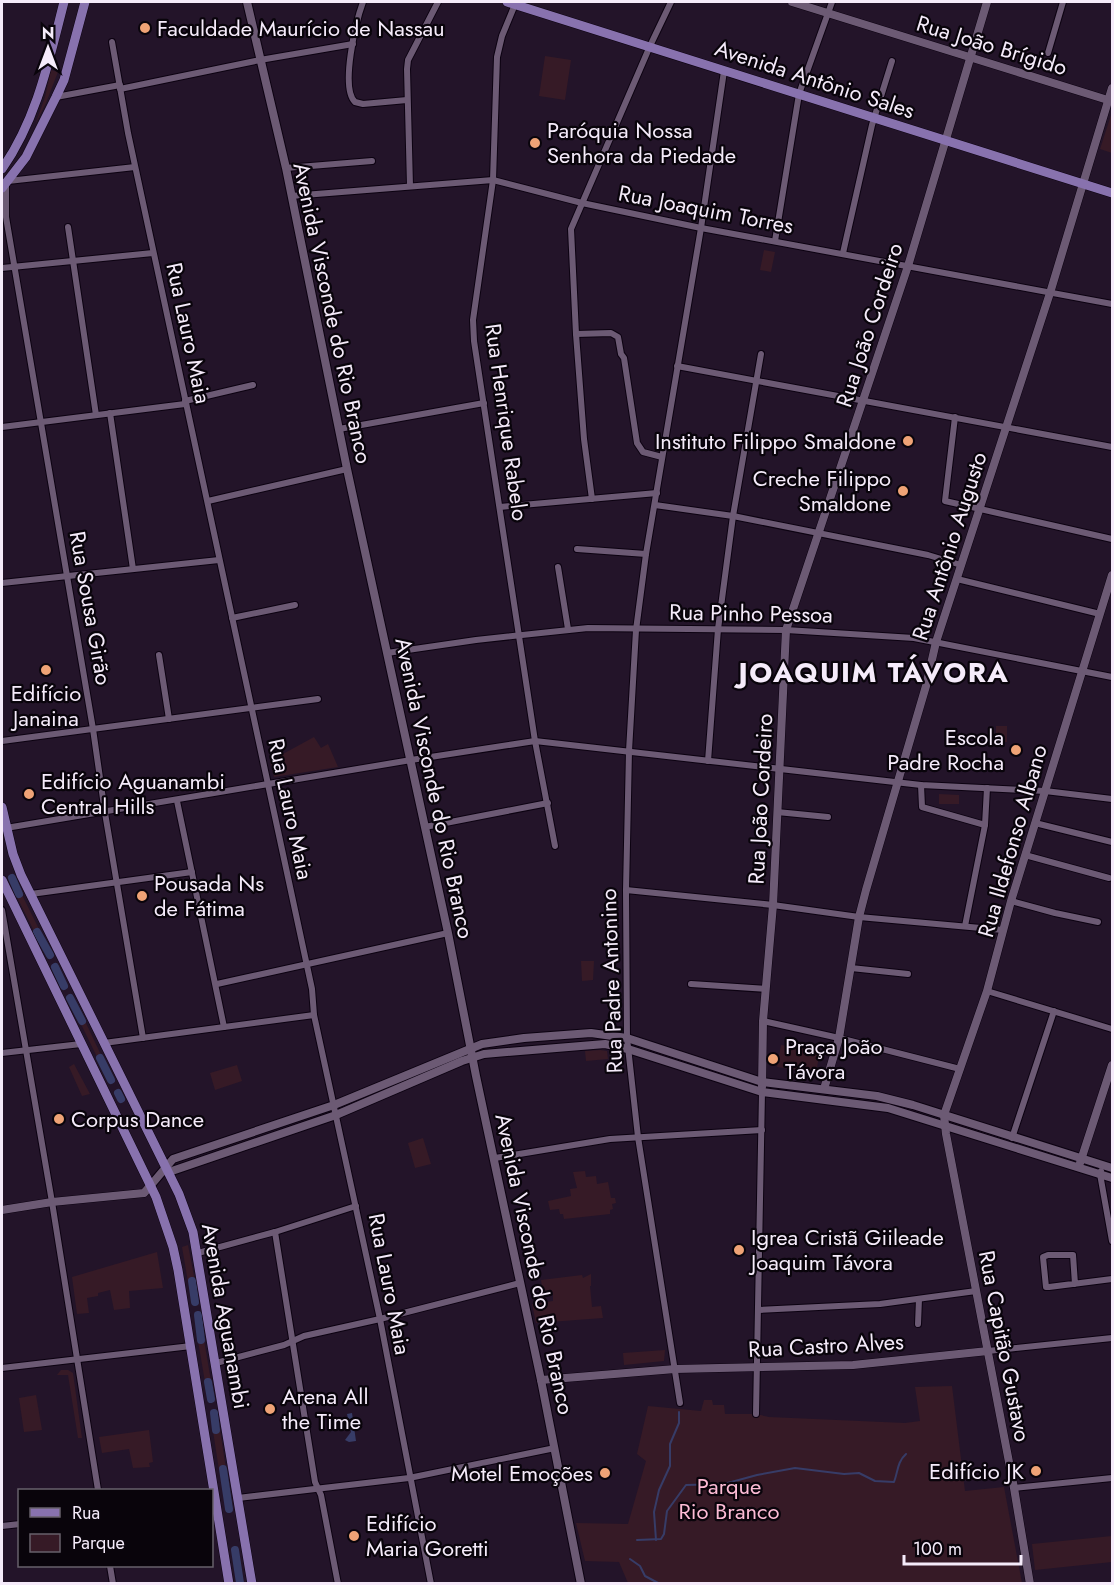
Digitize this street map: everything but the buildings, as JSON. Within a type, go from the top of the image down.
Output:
[{"type":"main road","points":[[2,169],[18,143],[38,101],[64,2]]},
{"type":"main road","points":[[5,184],[26,157],[64,80],[85,2]]},
{"type":"main road","name":"Avenida Visconde do Rio Branco","points":[[247,2],[286,168],[347,469],[448,933],[581,1584]]},
{"type":"main road","name":"Avenida Antônio Sales","points":[[513,2],[1113,193]]},
{"type":"main road","name":"Avenida Aguanambi","points":[[2,807],[13,854],[31,894],[186,1210],[198,1253],[252,1584]]},
{"type":"main road","name":"Avenida Aguanambi","points":[[2,880],[5,896],[81,1044],[151,1185],[162,1212],[173,1246],[211,1489]]},
{"type":"main road","points":[[151,1185],[167,1170],[173,1159],[334,1105],[482,1044],[569,1034],[600,1034],[627,1038],[762,1087],[824,1089],[944,1115],[1101,1170],[1113,1178]]},
{"type":"main road","points":[[167,1170],[336,1115],[484,1054],[605,1044],[762,1087],[876,1101],[945,1125],[1080,1163]]},
{"type":"main road","points":[[1101,1170],[1113,1168]]},
{"type":"main road","name":"Avenida Aguanambi","points":[[213,1501],[229,1584]]},
{"type":"street","points":[[363,2],[352,45],[349,84],[352,100],[363,104],[407,100]]},
{"type":"street","points":[[410,186],[406,72],[408,60],[438,2]]},
{"type":"street","name":"Rua Henrique Rabelo","points":[[513,2],[497,57],[493,180],[473,320],[474,340],[535,741],[555,846]]},
{"type":"street","points":[[592,499],[584,439],[571,230],[671,2]]},
{"type":"street","name":"Rua João Brígido","points":[[792,2],[1111,101]]},
{"type":"street","points":[[775,241],[799,94],[832,2]]},
{"type":"street","name":"Rua João Cordeiro","points":[[756,1414],[763,1021],[773,905],[786,630],[908,266],[987,2]]},
{"type":"street","points":[[1048,53],[1064,2]]},
{"type":"street","name":"Rua Lauro Maia","points":[[112,42],[153,253],[312,989],[314,1015],[380,1319],[431,1584]]},
{"type":"street","points":[[56,97],[352,45]]},
{"type":"street","points":[[843,253],[874,118],[892,61]]},
{"type":"street","name":"Rua Padre Antonino","points":[[680,1403],[638,1137],[627,1038],[626,890],[629,751],[636,630],[646,554],[701,228],[724,71]]},
{"type":"street","name":"Rua Antônio Augusto","points":[[824,1089],[839,1038],[859,917],[936,642],[1050,293],[1083,183],[1111,101],[1113,88]]},
{"type":"street","points":[[286,168],[372,161]]},
{"type":"street","points":[[5,184],[135,167]]},
{"type":"street","name":"Rua Joaquim Torres","points":[[291,196],[493,180],[582,203],[701,228],[1113,304]]},
{"type":"street","name":"Rua Sousa Girão","points":[[5,184],[6,218],[143,1038]]},
{"type":"street","points":[[68,226],[96,415]]},
{"type":"street","points":[[2,268],[153,253]]},
{"type":"street","points":[[576,334],[614,333],[618,337],[624,358],[637,443],[643,452],[662,458]]},
{"type":"street","points":[[708,761],[718,629],[733,516],[761,354]]},
{"type":"street","points":[[677,366],[1113,447]]},
{"type":"street","points":[[2,427],[185,403],[253,385]]},
{"type":"street","points":[[339,429],[484,404]]},
{"type":"street","points":[[110,413],[133,569]]},
{"type":"street","points":[[955,417],[945,501],[1113,538]]},
{"type":"street","points":[[208,501],[347,469]]},
{"type":"street","points":[[500,507],[657,493]]},
{"type":"street","points":[[655,505],[733,516],[928,555],[961,565]]},
{"type":"street","points":[[577,549],[646,554]]},
{"type":"street","points":[[2,584],[219,560]]},
{"type":"street","points":[[558,567],[568,629]]},
{"type":"street","name":"Rua Ildefonso Albano","points":[[944,1115],[987,991],[1011,901],[1113,575]]},
{"type":"street","points":[[957,579],[1100,614]]},
{"type":"street","points":[[232,618],[295,605]]},
{"type":"street","name":"Rua Pinho Pessoa","points":[[387,653],[568,629],[786,630],[895,636],[1113,676]]},
{"type":"street","points":[[159,655],[169,719]]},
{"type":"street","points":[[2,741],[318,699]]},
{"type":"street","points":[[6,828],[535,741],[921,785],[1045,791],[1113,799]]},
{"type":"street","points":[[921,785],[922,807],[985,825]]},
{"type":"street","points":[[964,926],[985,825],[987,788]]},
{"type":"street","points":[[177,801],[217,984],[224,1027]]},
{"type":"street","points":[[424,827],[548,803]]},
{"type":"street","points":[[777,812],[828,817]]},
{"type":"street","points":[[1035,822],[1113,842]]},
{"type":"street","points":[[1025,855],[1109,878]]},
{"type":"street","points":[[31,894],[192,872]]},
{"type":"street","points":[[626,890],[773,905],[859,917],[1003,930]]},
{"type":"street","points":[[1011,901],[1098,922]]},
{"type":"street","points":[[2,910],[98,1489]]},
{"type":"street","points":[[217,984],[448,933]]},
{"type":"street","points":[[851,968],[908,974]]},
{"type":"street","points":[[692,984],[766,989]]},
{"type":"street","points":[[987,991],[1113,1029]]},
{"type":"street","points":[[1012,1138],[1054,1011]]},
{"type":"street","points":[[104,1042],[314,1015]]},
{"type":"street","points":[[763,1021],[960,1069]]},
{"type":"street","points":[[2,1053],[81,1044]]},
{"type":"street","points":[[1080,1163],[1113,1065]]},
{"type":"street","name":"Rua Capitão Gustavo","points":[[944,1115],[1030,1584]]},
{"type":"street","points":[[495,1158],[573,1144],[638,1137],[762,1130]]},
{"type":"street","points":[[1101,1170],[1113,1241]]},
{"type":"street","points":[[2,1210],[52,1202],[144,1193],[151,1185]]},
{"type":"street","points":[[198,1253],[356,1206]]},
{"type":"street","points":[[274,1232],[315,1482],[338,1584]]},
{"type":"street","points":[[1076,1284],[1071,1253],[1042,1257],[1046,1287],[1076,1284],[1113,1279]]},
{"type":"street","points":[[216,1363],[304,1336],[520,1283]]},
{"type":"street","points":[[759,1310],[833,1307],[976,1291]]},
{"type":"street","points":[[918,1324],[920,1320],[919,1299]]},
{"type":"street","name":"Rua Castro Alves","points":[[541,1380],[675,1369],[854,1365],[1113,1338]]},
{"type":"street","points":[[2,1368],[190,1346]]},
{"type":"street","points":[[238,1498],[409,1478],[555,1448]]},
{"type":"street","points":[[1014,1488],[1113,1478]]},
{"type":"street","points":[[2,1526],[18,1524]]},
{"type":"street","points":[[110,1567],[113,1584]]},
{"type":"green space","points":[[545,56],[571,60],[565,100],[539,96]]},
{"type":"green space","points":[[51,70],[58,72],[35,125],[45,97]]},
{"type":"green space","points":[[1112,112],[1112,153],[1100,149]]},
{"type":"green space","points":[[764,250],[775,252],[771,272],[760,270]]},
{"type":"green space","points":[[996,726],[1007,726],[1007,742],[996,742]]},
{"type":"green space","points":[[314,737],[321,748],[328,744],[338,767],[274,777],[270,761]]},
{"type":"green space","points":[[939,794],[959,795],[959,804],[939,804]]},
{"type":"green space","points":[[21,893],[40,931],[35,933],[16,895]]},
{"type":"green space","points":[[581,961],[594,961],[593,980],[582,981]]},
{"type":"green space","points":[[84,1019],[102,1057],[98,1059],[80,1022]]},
{"type":"green space","points":[[781,1045],[820,1051],[816,1073],[777,1067]]},
{"type":"green space","points":[[585,1051],[607,1051],[608,1059],[586,1061]]},
{"type":"green space","points":[[74,1064],[90,1094],[82,1096],[69,1067]]},
{"type":"green space","points":[[237,1065],[242,1081],[215,1090],[210,1073]]},
{"type":"green space","points":[[423,1138],[431,1164],[415,1168],[408,1143]]},
{"type":"green space","points":[[585,1171],[586,1177],[596,1176],[597,1184],[608,1182],[611,1198],[615,1198],[616,1203],[612,1204],[613,1209],[610,1210],[610,1214],[564,1219],[559,1209],[550,1210],[548,1201],[571,1196],[570,1189],[577,1188],[573,1172]]},
{"type":"green space","points":[[188,1245],[195,1281],[188,1282],[182,1247]]},
{"type":"green space","points":[[157,1252],[163,1288],[129,1291],[130,1308],[114,1310],[110,1290],[98,1293],[98,1296],[87,1298],[89,1313],[77,1314],[72,1277]]},
{"type":"green space","points":[[591,1274],[592,1307],[601,1306],[603,1318],[536,1323],[532,1304],[553,1301],[553,1292],[543,1293],[541,1280],[582,1275],[583,1278]]},
{"type":"green space","points":[[204,1340],[211,1381],[205,1382],[198,1341]]},
{"type":"green space","points":[[665,1350],[664,1361],[624,1365],[623,1353]]},
{"type":"green space","points":[[61,1370],[73,1373],[82,1438],[78,1438],[68,1375],[57,1375]]},
{"type":"green space","name":"Parque Rio Branco","points":[[952,1386],[965,1491],[1004,1487],[1022,1583],[628,1583],[619,1562],[585,1561],[576,1523],[628,1524],[646,1461],[637,1454],[648,1406],[701,1411],[704,1400],[712,1400],[713,1405],[724,1405],[725,1414],[905,1423],[920,1421],[915,1387]]},
{"type":"green space","points":[[36,1395],[42,1430],[24,1432],[19,1398]]},
{"type":"green space","points":[[149,1430],[153,1462],[149,1463],[150,1467],[133,1468],[129,1449],[102,1453],[99,1437]]},
{"type":"green space","points":[[220,1430],[226,1469],[219,1470],[213,1431]]},
{"type":"green space","points":[[1112,1536],[1112,1562],[1035,1570],[1032,1544]]},
{"type":"water","points":[[352,1413],[356,1441],[349,1442],[345,1440],[351,1432],[347,1414]]},
{"type":"waterway","points":[[12,878],[19,894]]},
{"type":"waterway","points":[[37,932],[50,955]]},
{"type":"waterway","points":[[55,967],[64,986]]},
{"type":"waterway","points":[[70,998],[82,1021]]},
{"type":"waterway","points":[[100,1058],[111,1080]]},
{"type":"waterway","points":[[118,1093],[121,1099]]},
{"type":"waterway","points":[[192,1281],[195,1302]]},
{"type":"waterway","points":[[198,1315],[201,1340]]},
{"type":"waterway","points":[[208,1382],[211,1399]]},
{"type":"waterway","points":[[656,1540],[654,1512],[659,1490],[670,1466],[670,1444],[679,1423],[679,1412]]},
{"type":"waterway","points":[[214,1413],[216,1430]]},
{"type":"waterway","points":[[637,1540],[661,1539],[664,1534],[667,1511],[686,1485],[724,1484],[795,1468],[844,1474],[859,1473],[875,1481],[894,1482],[899,1464],[906,1454]]},
{"type":"waterway","points":[[223,1469],[229,1509]]},
{"type":"waterway","points":[[235,1550],[240,1583]]},
{"type":"waterway","points":[[630,1559],[640,1566],[645,1576],[660,1584]]},
{"type":"place","name":"Faculdade Maurício de Nassau","points":[[145,28]]},
{"type":"place","name":"Paróquia Nossa Senhora da Piedade","points":[[535,143]]},
{"type":"place","name":"Instituto Filippo Smaldone","points":[[908,441]]},
{"type":"place","name":"Creche Filippo Smaldone","points":[[903,491]]},
{"type":"place","name":"Edifício Janaina","points":[[46,670]]},
{"type":"place","name":"Escola Padre Rocha","points":[[1016,750]]},
{"type":"place","name":"Edifício Aguanambi Central Hills","points":[[29,794]]},
{"type":"place","name":"Pousada Ns de Fátima","points":[[142,896]]},
{"type":"place","name":"Praça João Távora","points":[[773,1059]]},
{"type":"place","name":"Corpus Dance","points":[[59,1119]]},
{"type":"place","name":"Igrea Cristã Giileade Joaquim Távora","points":[[739,1250]]},
{"type":"place","name":"Arena All the Time","points":[[270,1409]]},
{"type":"place","name":"Edifício JK","points":[[1036,1471]]},
{"type":"place","name":"Motel Emoções","points":[[605,1473]]},
{"type":"place","name":"Edifício Maria Goretti","points":[[354,1536]]},
{"type":"district","name":"JOAQUIM TÁVORA","points":[[874,672]]}]
